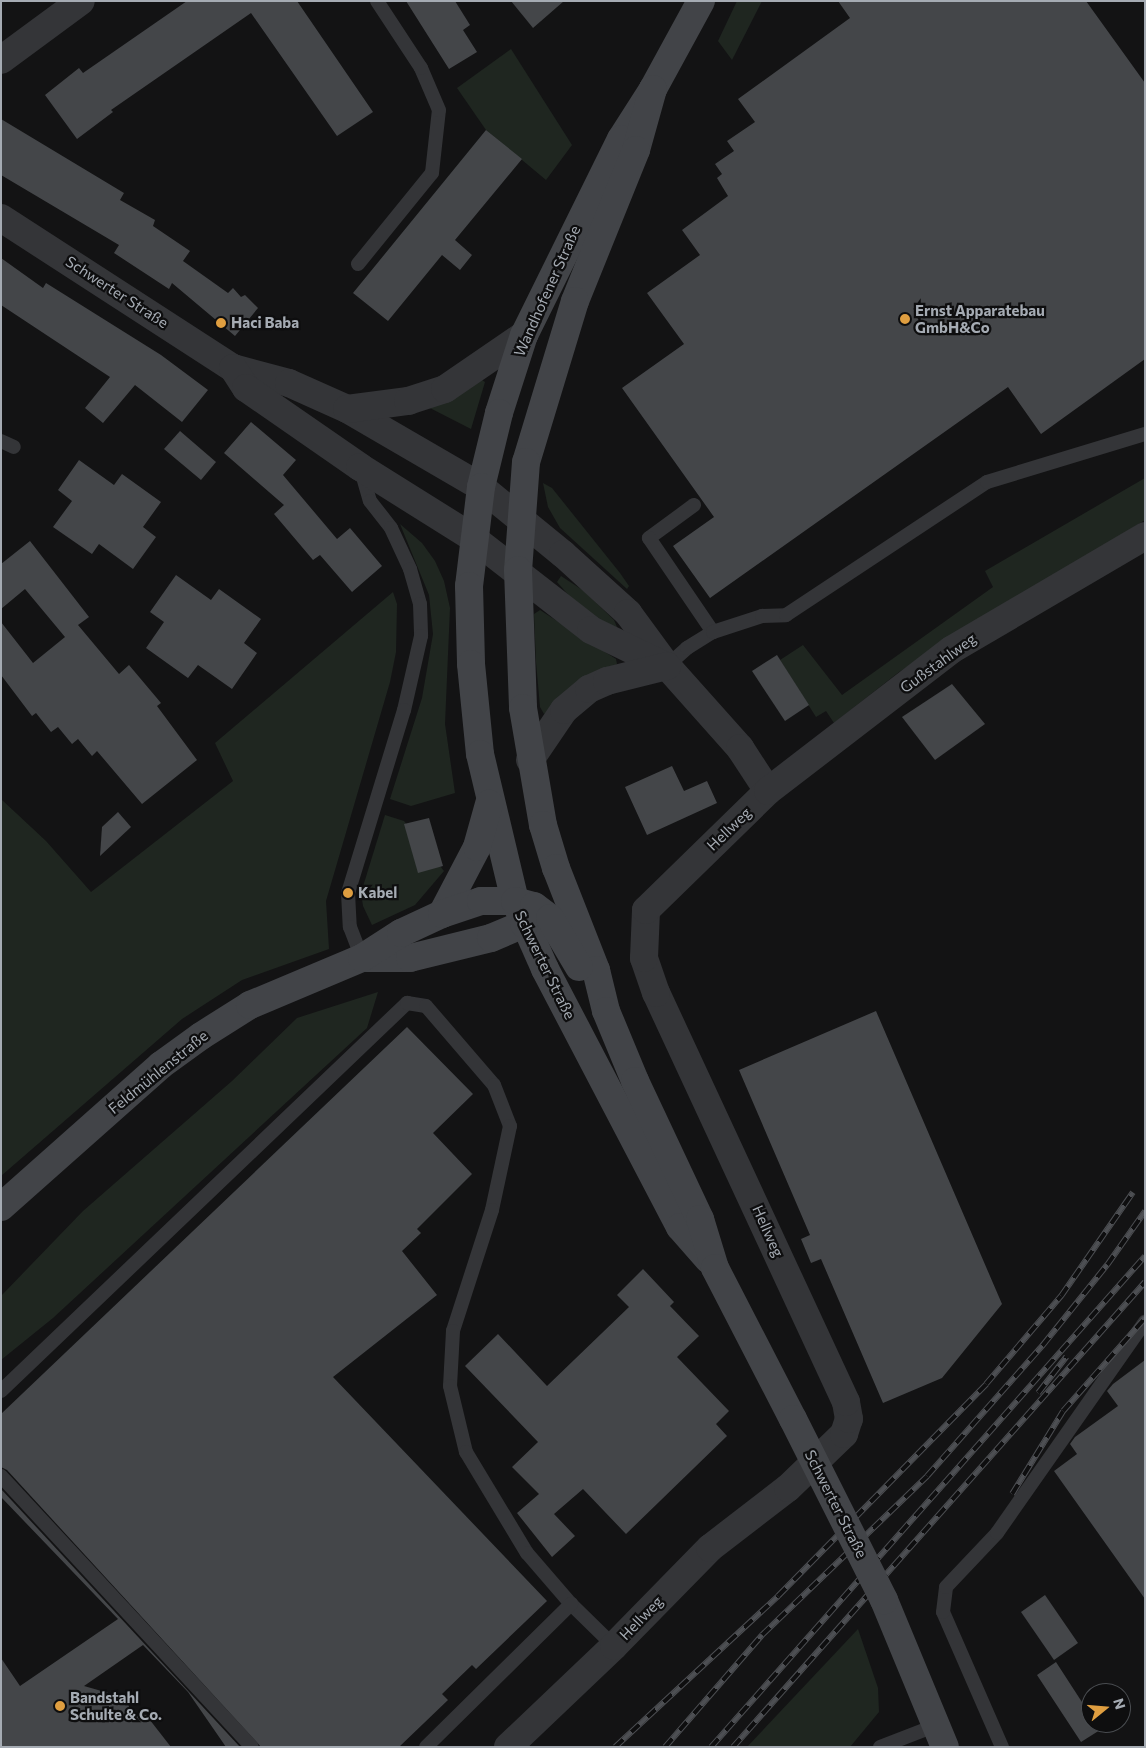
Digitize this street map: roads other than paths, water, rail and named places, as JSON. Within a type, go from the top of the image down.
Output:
[{"type":"main road","name":"Wandhofener Straße","points":[[473,538],[481,487],[499,413],[524,336],[591,194],[621,139],[654,89],[701,1]]},
{"type":"main road","name":"Wandhofener Straße","points":[[521,519],[526,462],[538,415],[575,301],[636,150],[654,89]]},
{"type":"main road","name":"Schwerter Straße","points":[[521,519],[518,570],[522,698],[536,794],[556,868],[596,970],[606,1011],[634,1081],[700,1219],[716,1268],[884,1600],[941,1736]]},
{"type":"main road","name":"Schwerter Straße","points":[[473,538],[469,586],[471,664],[480,754],[490,802],[524,910],[680,1227],[716,1268]]},
{"type":"main road","points":[[442,914],[477,847],[490,802]]},
{"type":"main road","points":[[556,868],[524,910],[550,918],[561,933],[606,1011]]},
{"type":"main road","name":"Feldmühlenstraße","points":[[1,1207],[161,1066],[201,1036],[250,1005],[362,958],[401,933],[442,914],[481,901],[524,910]]},
{"type":"main road","name":"Feldmühlenstraße","points":[[362,958],[410,958],[491,938],[524,910]]},
{"type":"street","points":[[1,60],[81,1]]},
{"type":"street","name":"Schwerter Straße","points":[[5,226],[233,368],[289,383],[347,409],[481,487],[521,519]]},
{"type":"street","points":[[347,409],[408,401],[445,389],[524,336]]},
{"type":"street","name":"Schwerter Straße","points":[[233,368],[246,388],[360,467],[473,538],[518,570]]},
{"type":"street","points":[[521,519],[628,613],[667,666],[740,748],[768,791]]},
{"type":"street","name":"Gußstahlweg","points":[[768,791],[951,650],[1145,536]]},
{"type":"street","points":[[518,570],[591,630],[667,666]]},
{"type":"street","points":[[530,760],[564,710],[590,689],[607,681],[667,666]]},
{"type":"street","name":"Hellweg","points":[[508,1747],[614,1646],[710,1548],[788,1488],[844,1434],[849,1419],[846,1402],[656,992],[644,958],[646,910],[768,791]]},
{"type":"lane","points":[[358,264],[432,173],[439,110],[421,68],[376,1]]},
{"type":"lane","points":[[667,666],[687,648],[713,632],[762,616],[786,615],[987,482],[1145,434]]},
{"type":"lane","points":[[360,467],[370,501],[391,528],[410,569],[420,604],[420,636],[404,710],[348,893],[350,927],[362,958]]},
{"type":"lane","points":[[694,504],[649,538],[713,632]]},
{"type":"lane","points":[[1,1391],[407,1003],[426,1006],[494,1085],[510,1126],[492,1210],[453,1331],[450,1386],[466,1452],[527,1553],[570,1604],[614,1646]]},
{"type":"lane","points":[[1002,1747],[943,1612],[946,1587],[997,1533],[1145,1322]]},
{"type":"lane","points":[[1,1476],[252,1747]]},
{"type":"lane","points":[[426,1747],[570,1604]]},
{"type":"lane","points":[[880,1747],[941,1736]]},
{"type":"railway","points":[[615,1747],[778,1596],[986,1384],[1061,1296],[1133,1192]]},
{"type":"railway","points":[[665,1747],[762,1635],[927,1476],[1042,1346],[1107,1265],[1145,1211]]},
{"type":"railway","points":[[711,1747],[1145,1256]]},
{"type":"railway","points":[[733,1747],[1145,1282]]},
{"type":"railway","points":[[1012,1494],[1063,1411],[1145,1318]]},
{"type":"railway","points":[[1038,1393],[1066,1357]]},
{"type":"place","name":"Ernst Apparatebau GmbH&Co","points":[[905,319]]},
{"type":"place","name":"Haci Baba","points":[[221,323]]},
{"type":"place","name":"Kabel","points":[[348,893]]},
{"type":"place","name":"Bandstahl Schulte & Co.","points":[[60,1706]]}]
